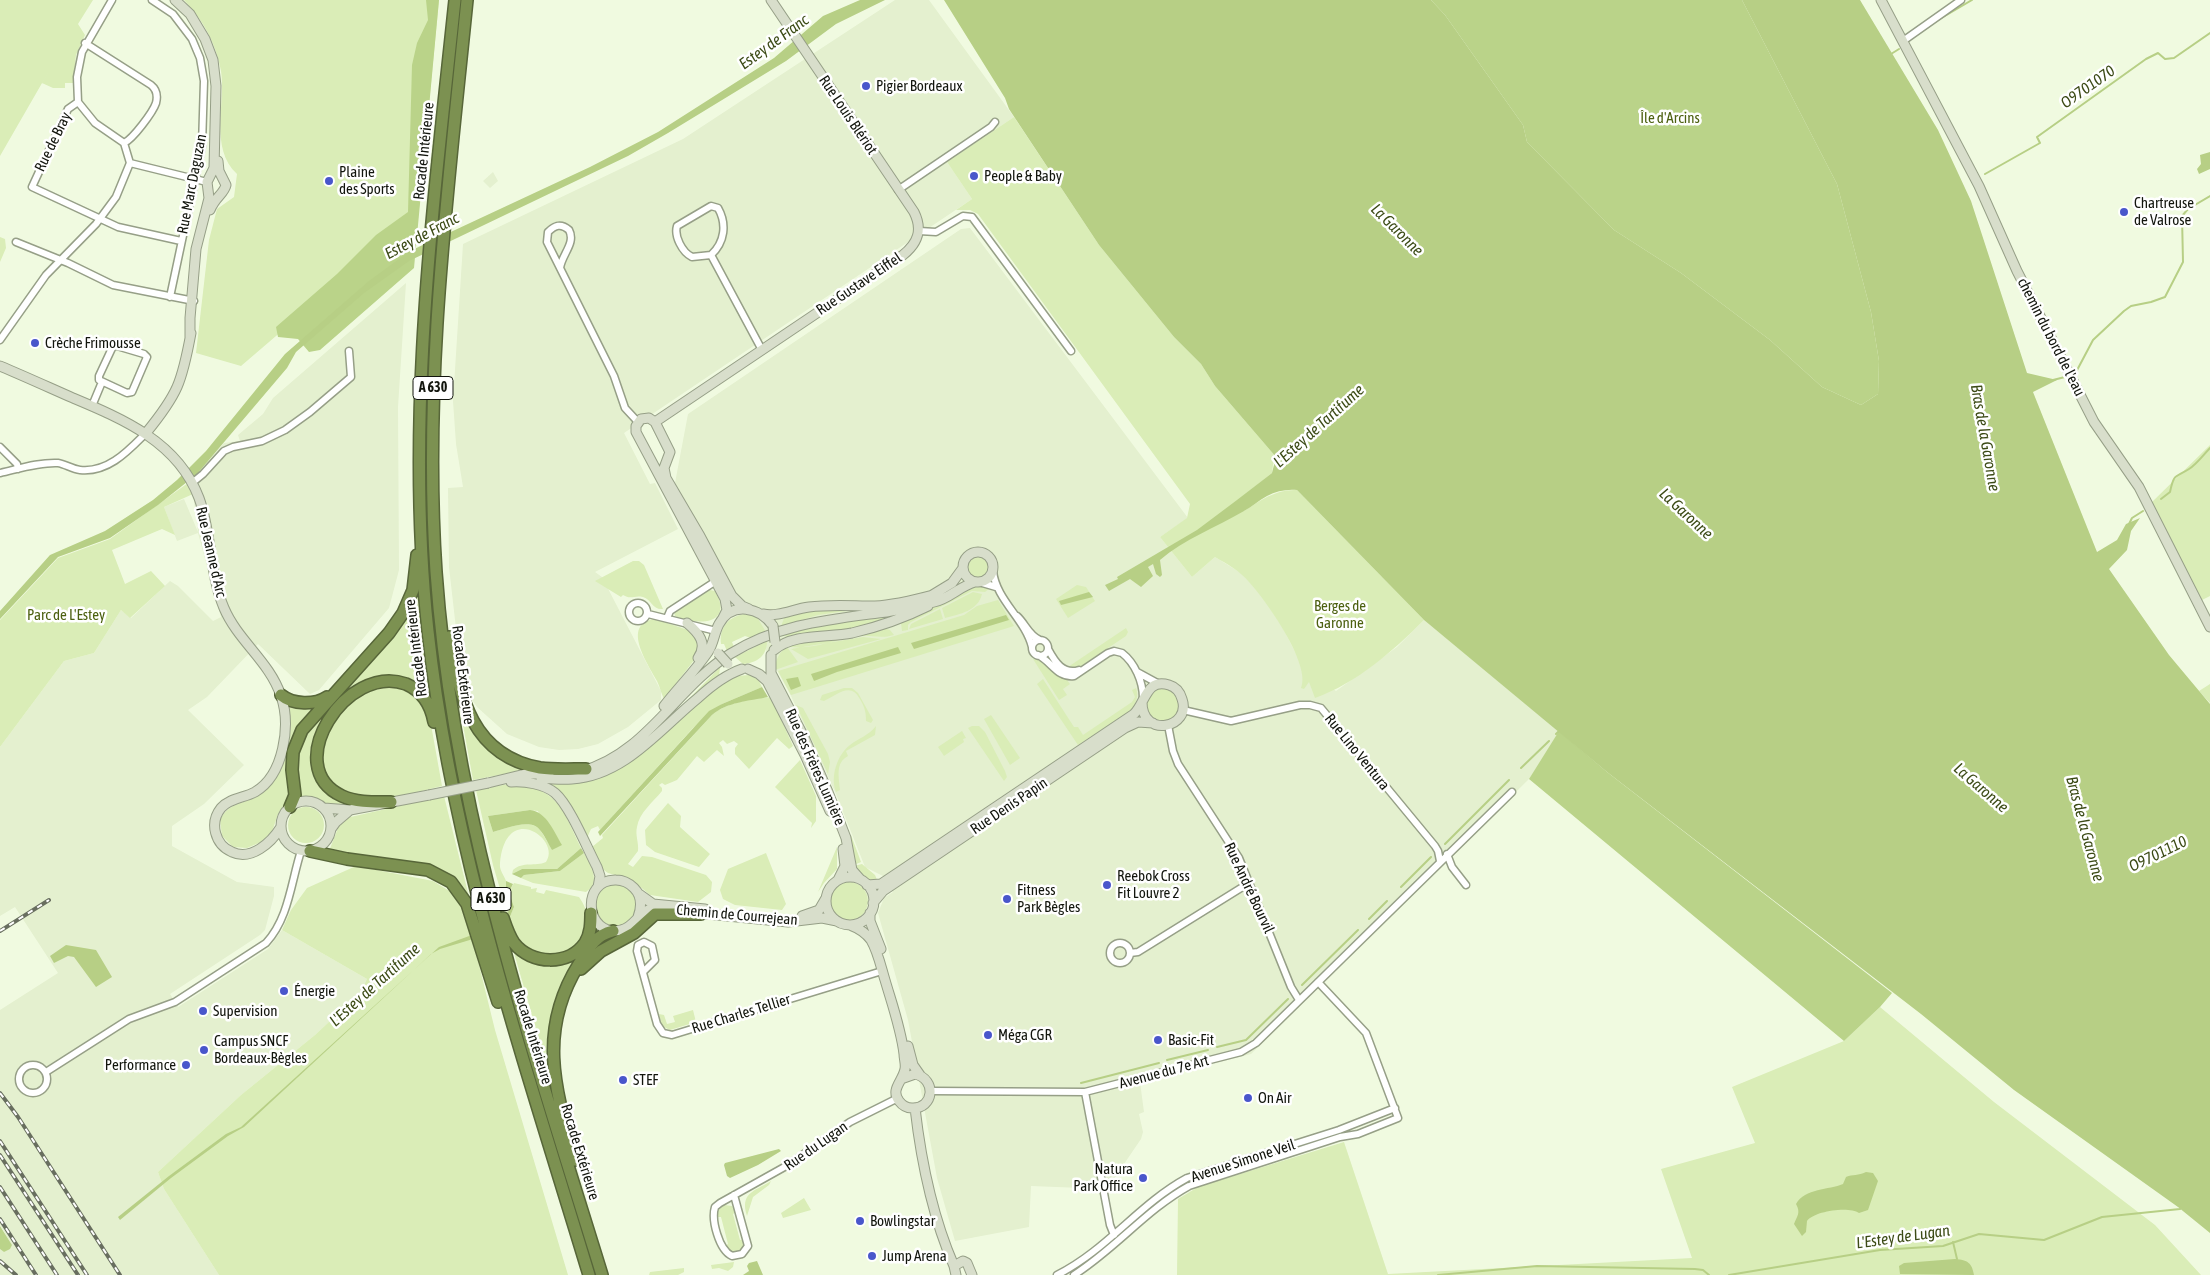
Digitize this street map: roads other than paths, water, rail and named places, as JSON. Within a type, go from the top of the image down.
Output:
[{"type":"highway","name":"Rocade Intérieure","points":[[455,0],[428,260],[420,400],[420,524],[428,631],[451,784],[474,886],[499,979],[589,1275]]},
{"type":"highway","name":"Rocade Extérieure","points":[[467,0],[444,224],[432,398],[433,522],[441,629],[457,743],[469,804],[495,914],[600,1270]]},
{"type":"highway","points":[[433,522],[457,679],[464,706],[470,718],[492,745],[523,763],[542,768],[586,770]]},
{"type":"highway","points":[[290,807],[295,794],[292,761],[296,742],[306,724],[389,633],[404,613],[413,590],[420,524]]},
{"type":"highway","points":[[391,802],[359,801],[341,796],[322,777],[317,765],[316,753],[319,739],[336,710],[347,698],[361,688],[386,680],[398,681],[411,686],[421,694],[430,707],[455,830],[474,886]]},
{"type":"highway","points":[[281,695],[286,699],[315,703],[333,693]]},
{"type":"highway","points":[[457,743],[465,760],[500,908],[506,928],[515,944],[528,955],[538,959],[550,960],[572,955],[581,948],[589,935],[591,913]]},
{"type":"highway","points":[[305,851],[428,870],[441,875],[457,889],[470,913],[521,1075],[555,1164]]},
{"type":"highway","points":[[562,997],[579,972],[593,957],[634,933],[651,917],[664,913],[701,914]]},
{"type":"highway","points":[[600,1270],[596,1238],[567,1133],[554,1073],[552,1039],[554,1024],[566,986],[590,945],[601,935],[613,931]]},
{"type":"street","points":[[0,340],[46,275],[100,220],[116,197],[130,163],[124,143],[95,123],[78,102],[78,65],[85,43],[112,0]]},
{"type":"street","name":"Rue Marc Daguzan","points":[[152,0],[173,14],[186,30],[200,58],[204,81],[203,138],[170,296]]},
{"type":"street","points":[[175,0],[190,14],[200,30],[213,60],[216,86],[214,168],[198,236],[194,301]]},
{"type":"street","name":"Rue Louis Blériot","points":[[771,0],[917,219],[920,231]]},
{"type":"street","name":"chemin du bord de l'eau","points":[[1881,0],[1979,186],[2017,271],[2094,422],[2139,487],[2210,627]]},
{"type":"street","points":[[1903,41],[1961,0]]},
{"type":"street","points":[[85,43],[151,84],[156,92],[156,104],[136,132],[124,143]]},
{"type":"street","name":"Rue de Bray","points":[[78,102],[68,109],[32,186],[100,220]]},
{"type":"street","points":[[898,190],[991,127],[995,122]]},
{"type":"street","points":[[0,473],[58,463],[80,470],[100,468],[121,457],[146,433],[176,392],[186,363],[203,235],[212,205],[219,194],[226,188],[226,182],[219,168],[215,142]]},
{"type":"street","points":[[130,163],[209,183]]},
{"type":"street","points":[[209,183],[217,175],[222,177]]},
{"type":"street","points":[[209,183],[213,194],[219,194]]},
{"type":"street","points":[[715,206],[718,208],[724,221],[724,232],[711,255],[692,257],[688,255],[677,237],[676,231],[682,222],[715,206]]},
{"type":"street","points":[[920,231],[936,232],[963,216],[972,217],[1070,351]]},
{"type":"street","points":[[100,220],[118,227],[181,241]]},
{"type":"street","points":[[560,268],[561,258],[572,238],[569,230],[561,226],[552,228],[546,237],[560,268],[618,385],[625,408],[638,422]]},
{"type":"street","name":"Rue Gustave Eiffel","points":[[655,422],[903,255],[916,242],[920,231]]},
{"type":"street","points":[[16,242],[113,285],[194,301]]},
{"type":"street","points":[[711,255],[762,350]]},
{"type":"street","points":[[113,346],[146,355],[147,359],[132,392],[127,393],[102,382],[99,380],[99,376],[113,346]]},
{"type":"street","points":[[192,481],[199,478],[224,451],[232,447],[262,442],[285,430],[349,380],[352,373],[349,351]]},
{"type":"street","name":"Rue Jeanne d'Arc","points":[[0,366],[92,406],[146,433],[172,455],[192,481],[204,511],[216,580],[224,608],[239,634],[273,676],[281,695],[285,712],[284,738],[280,757],[268,779],[256,791],[232,800],[221,809],[214,824],[217,839],[228,850],[243,854],[278,844],[290,846]]},
{"type":"street","points":[[92,406],[102,382]]},
{"type":"street","points":[[638,422],[649,418],[655,422],[669,449],[670,457],[667,460],[665,475],[732,596],[742,606],[770,616],[807,607],[884,605],[935,598]]},
{"type":"street","points":[[630,750],[708,652],[723,618],[727,603],[636,432],[638,422]]},
{"type":"street","points":[[0,447],[17,464],[18,469]]},
{"type":"street","points":[[652,461],[659,464],[667,460]]},
{"type":"street","points":[[516,778],[524,774],[571,773],[586,770],[630,750],[644,746],[713,685],[745,669],[762,665],[773,649],[792,640],[835,636],[870,629],[907,616],[935,598],[952,583],[963,568],[968,555],[980,552],[991,558],[996,587],[1016,616],[1033,652],[1048,661],[1063,676],[1074,676],[1108,653],[1118,651],[1124,654],[1137,672],[1142,687],[1144,714],[1152,723],[1168,725],[1177,720],[1183,710],[1184,703],[1178,691],[1173,687],[1151,681],[1137,672]]},
{"type":"street","points":[[963,568],[967,577],[996,587]]},
{"type":"street","points":[[262,848],[274,838],[290,807],[303,801],[310,801],[324,808],[350,810],[516,778],[572,779],[585,777],[609,768],[630,750],[699,677],[742,647],[783,630],[831,618],[880,613],[910,606],[935,598],[965,584],[988,579],[993,571]]},
{"type":"street","points":[[667,618],[670,611],[716,581]]},
{"type":"street","points":[[723,618],[735,610],[749,609]]},
{"type":"street","points":[[648,614],[687,623],[715,634]]},
{"type":"street","points":[[762,614],[773,626],[773,649]]},
{"type":"street","points":[[1016,616],[1033,636],[1047,643],[1048,649],[1063,669],[1074,672],[1085,669]]},
{"type":"street","points":[[676,692],[684,675],[699,657],[702,649],[701,637],[687,623]]},
{"type":"street","points":[[715,634],[718,653],[728,664],[745,669]]},
{"type":"street","points":[[1032,647],[1034,643],[1040,640]]},
{"type":"street","name":"Rue des Frères Lumière","points":[[773,649],[771,673],[804,737],[828,792],[846,838],[852,870],[860,879]]},
{"type":"street","points":[[1038,655],[1043,655],[1048,649]]},
{"type":"street","name":"Rue des Frères Lumière","points":[[745,669],[759,674],[767,681],[824,796],[839,835],[844,855],[844,869],[838,880]]},
{"type":"street","points":[[1142,700],[1150,688],[1161,684]]},
{"type":"street","name":"Rue Denis Papin","points":[[867,885],[881,884],[1134,714],[1142,700]]},
{"type":"street","name":"Rue Lino Ventura","points":[[1183,710],[1227,721],[1300,705],[1320,708],[1435,846],[1440,861]]},
{"type":"street","name":"Rue Denis Papin","points":[[873,904],[883,891],[1125,728],[1138,722],[1152,723]]},
{"type":"street","name":"Rue André Bourvil","points":[[1168,725],[1173,751],[1178,764],[1239,858],[1291,987],[1299,1000]]},
{"type":"street","points":[[488,783],[522,782],[537,785],[554,793],[562,801],[600,876],[598,887],[592,897],[591,913],[599,925],[613,931],[628,928],[638,916],[641,902],[639,894],[628,883],[620,880],[605,882],[598,887]]},
{"type":"street","name":"Avenue du 7e Art","points":[[930,1091],[1085,1092],[1241,1052],[1256,1043],[1512,792]]},
{"type":"street","points":[[324,808],[331,822],[331,829]]},
{"type":"street","points":[[281,827],[285,840],[290,846],[305,851],[324,843],[336,822],[350,810]]},
{"type":"street","points":[[46,1072],[129,1019],[175,1002],[256,950],[274,935],[282,919],[305,851]]},
{"type":"street","points":[[1447,854],[1452,867],[1466,884]]},
{"type":"street","points":[[851,877],[860,879],[871,890],[873,904],[870,921],[887,970],[912,1065],[928,1081],[930,1091],[925,1103],[915,1108],[905,1106],[898,1098],[896,1088],[905,1066],[903,1050],[882,971],[872,942],[858,928],[837,921],[828,911],[826,898],[832,885],[838,880],[851,877]]},
{"type":"street","points":[[1130,953],[1138,952],[1249,883]]},
{"type":"street","name":"Chemin de Courrejean","points":[[639,894],[653,904],[790,916],[808,916],[816,913],[822,908],[826,898]]},
{"type":"street","name":"Chemin de Courrejean","points":[[638,916],[655,908],[788,922],[826,918],[837,921]]},
{"type":"street","points":[[850,925],[862,922],[870,913]]},
{"type":"street","name":"Rue Charles Tellier","points":[[643,972],[659,1029],[667,1035],[672,1035],[882,971]]},
{"type":"street","points":[[1318,982],[1366,1033],[1395,1108]]},
{"type":"street","points":[[35,1065],[46,1072],[46,1085],[40,1091],[28,1092],[20,1083],[20,1074],[26,1067],[35,1065]]},
{"type":"street","points":[[901,1079],[910,1074],[920,1075]]},
{"type":"street","points":[[1085,1092],[1110,1225],[1114,1235]]},
{"type":"street","name":"Rue du Lugan","points":[[734,1195],[748,1246],[742,1254],[732,1256],[725,1252],[722,1247],[713,1213],[715,1206],[734,1195],[788,1165],[850,1122],[898,1098]]},
{"type":"street","points":[[915,1108],[920,1146],[946,1244],[958,1267],[967,1263],[972,1275]]},
{"type":"street","name":"Avenue Simone Veil","points":[[1057,1275],[1082,1261],[1114,1235],[1189,1186],[1339,1133],[1395,1108],[1398,1118],[1358,1134],[1339,1133]]},
{"type":"street","name":"Avenue Simone Veil","points":[[1074,1275],[1098,1259],[1133,1224]]},
{"type":"water","points":[[860,0],[885,0],[836,24],[786,61],[628,156],[409,261],[364,293],[296,352],[287,368],[197,474],[158,505],[110,538],[58,557],[0,619],[0,611],[50,555],[105,531],[153,500],[177,480],[206,451],[285,354],[369,281],[410,251],[590,167],[658,132],[774,58],[823,16]]},
{"type":"water","points":[[944,0],[1431,0],[1445,15],[1523,125],[1527,142],[1614,230],[1681,273],[1770,340],[1822,387],[1861,405],[1878,394],[1879,361],[1871,312],[1837,184],[1742,0],[1860,0],[1938,130],[1971,201],[2027,373],[2057,380],[2033,392],[2097,552],[2117,540],[2126,524],[2140,518],[2131,531],[2127,550],[2109,569],[2169,655],[2210,704],[2210,1233],[2178,1207],[2014,1090],[1921,1014],[1607,772],[1424,620],[1297,490],[1270,494],[1234,517],[1179,546],[1160,560],[1162,575],[1160,577],[1156,574],[1153,564],[1148,567],[1153,576],[1141,587],[1130,579],[1109,591],[1105,585],[1118,579],[1117,577],[1197,530],[1272,473],[1276,457],[1215,386],[1201,364],[1174,337],[1099,245],[1009,109],[1005,98]]},
{"type":"water","points":[[2210,152],[2210,169],[2199,174],[2197,169],[2201,164],[2200,155]]},
{"type":"water","points":[[1089,592],[1093,597],[1061,605],[1059,601]]},
{"type":"water","points":[[1006,615],[1009,620],[914,649],[911,643]]},
{"type":"water","points":[[898,647],[901,653],[837,672],[814,681],[811,674]]},
{"type":"water","points":[[798,677],[801,686],[791,690],[786,679]]},
{"type":"water","points":[[762,687],[768,697],[724,707],[712,715],[600,836],[598,832],[709,711]]},
{"type":"water","points":[[530,810],[541,814],[553,829],[562,845],[552,850],[541,831],[530,824],[517,825],[493,832],[488,816]]},
{"type":"water","points":[[581,848],[584,853],[560,871],[524,875],[521,878],[512,874],[522,869],[557,869]]},
{"type":"water","points":[[506,881],[513,884],[509,892],[514,907],[509,919],[507,913],[511,908],[506,890]]},
{"type":"water","points":[[472,935],[473,939],[440,949],[432,954],[439,947]]},
{"type":"water","points":[[66,945],[96,950],[112,977],[96,987],[74,957],[68,956],[54,963],[50,956]]},
{"type":"water","points":[[414,970],[244,1127],[228,1136],[171,1178],[120,1220],[118,1217],[169,1176],[226,1134],[241,1127]]},
{"type":"water","points":[[779,1149],[781,1151],[758,1165],[730,1178],[727,1176],[725,1163]]},
{"type":"water","points":[[1866,1172],[1873,1173],[1878,1181],[1868,1210],[1859,1213],[1840,1210],[1824,1212],[1811,1217],[1807,1221],[1806,1232],[1802,1236],[1794,1224],[1798,1212],[1796,1204],[1800,1199],[1811,1192],[1843,1184],[1846,1177]]},
{"type":"water","points":[[1955,1259],[1969,1263],[1974,1275],[1900,1274],[1899,1266],[1904,1263]]},
{"type":"water","points":[[757,1261],[763,1275],[743,1275],[749,1271],[747,1266],[749,1263]]},
{"type":"waterway","points":[[1933,23],[1972,0]]},
{"type":"waterway","name":"O9701070","points":[[1985,174],[2040,143],[2037,137],[2146,59],[2158,53],[2165,59],[2174,58],[2210,33]]},
{"type":"waterway","points":[[1891,54],[1899,49]]},
{"type":"waterway","points":[[2075,374],[2093,340],[2124,311],[2131,306],[2165,297],[2183,262],[2182,216],[2188,209],[2210,196]]},
{"type":"waterway","points":[[2053,380],[2065,377]]},
{"type":"waterway","points":[[2161,499],[2170,492],[2176,477],[2198,462],[2210,448]]},
{"type":"waterway","points":[[2129,524],[2132,518],[2143,511]]},
{"type":"waterway","points":[[1556,734],[1559,731]]},
{"type":"waterway","points":[[1521,768],[1549,741]]},
{"type":"waterway","points":[[1445,844],[1509,780]]},
{"type":"waterway","points":[[1401,887],[1431,857]]},
{"type":"waterway","points":[[1369,919],[1387,901]]},
{"type":"waterway","points":[[1302,985],[1358,930]]},
{"type":"waterway","points":[[1217,1047],[1246,1040],[1288,999]]},
{"type":"waterway","points":[[1167,1060],[1208,1050]]},
{"type":"waterway","points":[[1081,1083],[1159,1063]]},
{"type":"waterway","name":"L'Estey de Lugan","points":[[1729,1275],[1880,1250],[1943,1246],[1979,1234],[2044,1240],[2102,1217],[2180,1209],[2181,1207]]},
{"type":"waterway","points":[[1953,1242],[1957,1259]]},
{"type":"waterway","name":"L'Estey de Lugan","points":[[1438,1275],[1537,1266],[1695,1269],[1703,1270],[1709,1275]]},
{"type":"railway","points":[[0,931],[49,900]]},
{"type":"railway","points":[[0,1093],[18,1117],[120,1275]]},
{"type":"railway","points":[[0,1141],[87,1275]]},
{"type":"railway","points":[[0,1155],[78,1275]]},
{"type":"railway","points":[[0,1187],[57,1275]]},
{"type":"railway","points":[[0,1219],[36,1275]]},
{"type":"railway","points":[[0,1261],[16,1275]]},
{"type":"place","name":"Pigier Bordeaux","points":[[866,86]]},
{"type":"place","name":"People & Baby","points":[[974,176]]},
{"type":"place","name":"Plaine des Sports","points":[[329,181]]},
{"type":"place","name":"Chartreuse de Valrose","points":[[2124,212]]},
{"type":"place","name":"Crèche Frimousse","points":[[35,343]]},
{"type":"place","name":"Reebok Cross Fit Louvre 2","points":[[1107,885]]},
{"type":"place","name":"Fitness Park Bègles","points":[[1007,899]]},
{"type":"place","name":"Énergie","points":[[284,991]]},
{"type":"place","name":"Supervision","points":[[203,1011]]},
{"type":"place","name":"Méga CGR","points":[[988,1035]]},
{"type":"place","name":"Basic-Fit","points":[[1158,1040]]},
{"type":"place","name":"Campus SNCF Bordeaux-Bègles","points":[[204,1050]]},
{"type":"place","name":"Performance","points":[[186,1065]]},
{"type":"place","name":"STEF","points":[[623,1080]]},
{"type":"place","name":"On Air","points":[[1248,1098]]},
{"type":"place","name":"Natura Park Office","points":[[1143,1178]]},
{"type":"place","name":"Bowlingstar","points":[[860,1221]]},
{"type":"place","name":"Jump Arena","points":[[872,1256]]},
{"type":"water label","name":"Estey de Franc","points":[[774,42]]},
{"type":"water label","name":"La Garonne","points":[[1397,230]]},
{"type":"water label","name":"Estey de Franc","points":[[422,236]]},
{"type":"water label","name":"L'Estey de Tartifume","points":[[1319,426]]},
{"type":"water label","name":"Bras de la Garonne","points":[[1985,438]]},
{"type":"water label","name":"La Garonne","points":[[1686,514]]},
{"type":"water label","name":"La Garonne","points":[[1981,788]]},
{"type":"water label","name":"Bras de la Garonne","points":[[2085,829]]},
{"type":"water label","name":"O9701110","points":[[2158,854]]},
{"type":"water label","name":"L'Estey de Tartifume","points":[[375,985]]},
{"type":"park label","name":"Île d'Arcins","points":[[1670,118]]},
{"type":"park label","name":"Berges de Garonne","points":[[1340,614]]},
{"type":"park label","name":"Parc de L'Estey","points":[[66,615]]}]
